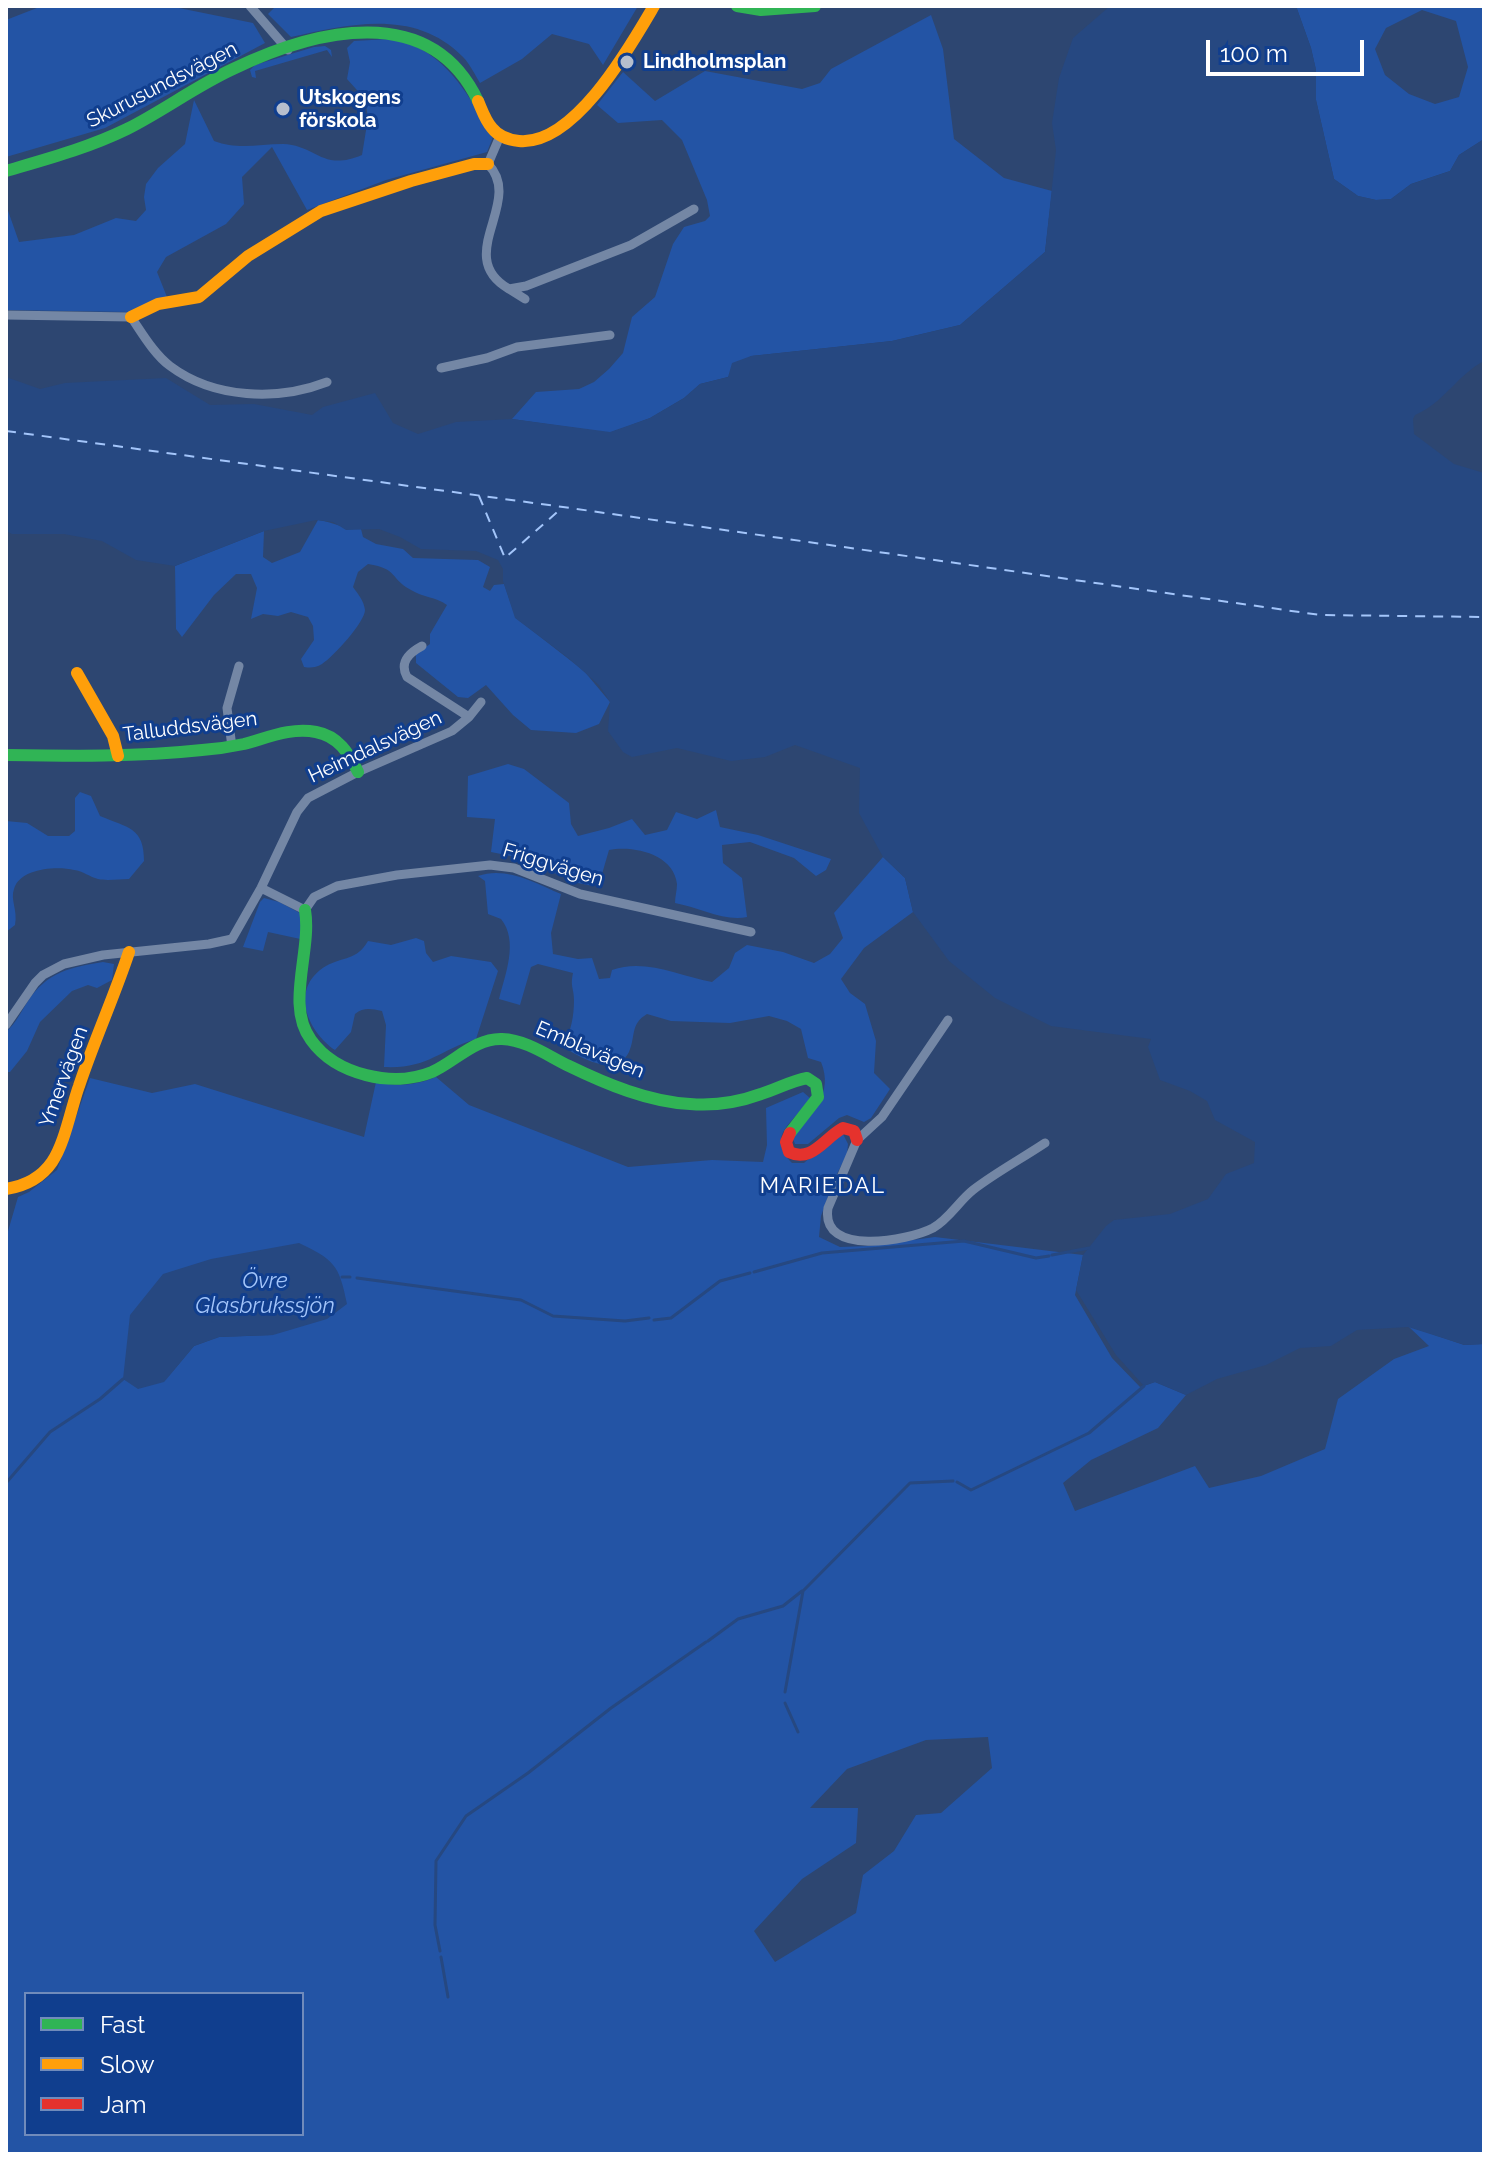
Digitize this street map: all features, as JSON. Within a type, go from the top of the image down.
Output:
[{"type":"street","points":[[250,6],[288,50]]},
{"type":"street","points":[[488,164],[500,136],[518,141],[538,139],[569,121],[617,63],[654,6]]},
{"type":"street","points":[[737,6],[761,10],[815,6]]},
{"type":"street","name":"Skurusundsvägen","points":[[6,171],[102,140],[235,67],[288,50],[364,32],[389,32],[424,39],[457,67],[475,94],[487,122],[500,136]]},
{"type":"street","points":[[6,315],[131,317],[158,304],[199,297],[248,256],[321,211],[394,186],[474,164],[488,164],[493,169],[499,199],[486,245],[486,259],[493,278],[525,299]]},
{"type":"street","points":[[509,289],[526,286],[631,245],[694,209]]},
{"type":"street","points":[[131,317],[169,366],[240,395],[304,391],[327,382]]},
{"type":"street","points":[[441,368],[487,358],[517,347],[610,335]]},
{"type":"street","name":"Heimdalsvägen","points":[[6,1025],[35,983],[64,964],[232,939],[302,804],[313,794],[358,772],[452,731],[469,717],[407,677],[405,661],[422,646]]},
{"type":"street","points":[[232,747],[227,708],[239,666]]},
{"type":"street","points":[[77,673],[113,736],[118,756]]},
{"type":"street","points":[[469,717],[481,702]]},
{"type":"street","name":"Talluddsvägen","points":[[6,755],[118,756],[232,747],[301,731],[318,732],[336,741],[347,749],[358,772]]},
{"type":"street","name":"Friggvägen","points":[[305,910],[314,897],[337,886],[397,875],[490,865],[514,868],[580,894],[751,932]]},
{"type":"street","points":[[261,888],[305,910]]},
{"type":"street","name":"Emblavägen","points":[[305,910],[310,925],[309,948],[298,1013],[310,1039],[321,1051],[357,1071],[386,1078],[414,1077],[432,1072],[479,1045],[499,1039],[538,1049],[627,1089],[682,1104],[705,1105],[742,1099],[799,1079],[811,1079],[816,1084],[818,1097],[788,1135],[786,1142],[789,1152],[796,1157],[805,1157],[843,1128],[854,1131],[857,1140]]},
{"type":"street","name":"Ymervägen","points":[[6,1189],[32,1182],[56,1156],[129,952]]},
{"type":"street","points":[[948,1020],[882,1117],[857,1140],[833,1192],[827,1218],[831,1228],[850,1240],[869,1242],[916,1234],[936,1226],[976,1188],[1045,1143]]},
{"type":"shaded area","points":[[42,6],[169,6],[253,23],[265,43],[105,128],[6,157],[6,20]]},
{"type":"shaded area","points":[[276,6],[638,6],[603,65],[589,44],[552,34],[522,59],[480,83],[463,57],[424,31],[381,24],[336,28],[291,37],[268,14]]},
{"type":"shaded area","points":[[1296,6],[1484,6],[1484,139],[1459,155],[1450,171],[1411,184],[1391,199],[1358,196],[1334,179],[1316,100],[1316,70]],"holes":[[[1422,10],[1456,21],[1468,67],[1459,97],[1435,104],[1409,94],[1385,75],[1375,49],[1386,28]]]},
{"type":"shaded area","points":[[931,15],[943,49],[954,139],[1004,178],[1052,191],[1045,252],[960,325],[892,341],[751,356],[728,377],[700,384],[684,398],[650,418],[610,433],[512,419],[536,392],[579,389],[594,382],[609,369],[623,353],[632,317],[655,297],[673,244],[684,227],[705,221],[710,216],[707,200],[682,140],[662,120],[618,123],[597,105],[623,72],[655,101],[705,71],[802,89],[820,83],[831,69]]},
{"type":"shaded area","points":[[389,39],[425,51],[452,74],[493,137],[487,152],[386,180],[307,210],[272,147],[242,177],[244,204],[226,224],[166,257],[157,272],[167,297],[130,312],[6,310],[6,205],[19,242],[74,235],[116,218],[136,221],[146,210],[146,184],[158,168],[185,144],[194,100],[214,141],[223,144],[294,145],[337,161],[362,155],[368,118],[365,99],[347,79],[350,62],[347,48],[354,41]]},
{"type":"shaded area","points":[[325,46],[331,50],[332,57],[327,50],[255,71],[256,78],[252,77],[250,70],[255,65]]},
{"type":"shaded area","points":[[318,520],[361,529],[363,537],[376,544],[403,549],[413,558],[478,560],[490,567],[483,587],[490,591],[494,585],[504,584],[516,618],[584,671],[610,702],[599,724],[576,733],[531,730],[486,685],[468,698],[458,697],[416,663],[416,654],[430,644],[430,634],[447,605],[404,586],[385,568],[368,564],[358,572],[353,587],[363,604],[364,615],[340,647],[317,666],[304,667],[301,659],[314,640],[313,626],[308,617],[291,612],[278,616],[263,614],[251,619],[257,588],[251,574],[236,574],[214,595],[182,637],[176,629],[175,566],[264,531],[263,557],[272,563],[300,552]]},
{"type":"shaded area","points":[[508,764],[524,769],[569,803],[571,824],[578,836],[632,819],[645,835],[667,830],[676,812],[697,819],[716,810],[720,827],[758,835],[831,859],[826,870],[816,876],[794,858],[750,842],[722,845],[723,863],[742,878],[747,917],[739,918],[675,903],[677,884],[668,865],[640,851],[609,850],[602,874],[593,886],[578,883],[516,857],[491,852],[495,819],[467,817],[468,776]]},
{"type":"shaded area","points":[[80,792],[91,796],[100,816],[137,835],[144,861],[129,879],[102,880],[58,868],[31,873],[14,889],[15,925],[6,932],[6,821],[27,823],[48,836],[69,836],[75,831],[75,798]]},
{"type":"shaded area","points":[[883,857],[905,878],[913,912],[864,948],[841,979],[850,993],[865,1004],[876,1041],[874,1073],[890,1089],[871,1118],[864,1122],[847,1115],[839,1118],[808,1144],[795,1144],[792,1136],[819,1102],[825,1084],[824,1073],[821,1062],[808,1058],[801,1029],[787,1021],[769,1016],[730,1023],[671,1021],[647,1014],[638,1022],[629,1052],[623,1060],[607,1065],[587,1060],[563,1046],[573,1018],[573,973],[538,964],[531,967],[520,1005],[499,999],[509,958],[509,937],[501,919],[488,914],[485,881],[478,876],[510,874],[561,894],[551,933],[553,954],[578,959],[592,958],[599,979],[610,978],[612,970],[637,966],[712,982],[729,968],[735,953],[747,945],[783,952],[814,963],[830,954],[843,938],[834,913]]},
{"type":"shaded area","points":[[264,898],[300,913],[305,940],[268,932],[263,951],[243,947]]},
{"type":"shaded area","points":[[416,938],[424,941],[426,953],[433,962],[451,956],[491,962],[498,971],[476,1039],[422,1062],[384,1067],[386,1025],[382,1011],[368,1009],[355,1014],[351,1032],[335,1050],[317,1032],[306,1009],[305,997],[315,975],[326,966],[354,955],[368,941],[391,945]]},
{"type":"shaded area","points":[[103,962],[114,964],[112,980],[97,988],[88,985],[72,991],[40,1022],[27,1051],[10,1072],[6,1072],[6,1032],[35,991],[61,972]]},
{"type":"shaded area","points":[[436,1077],[469,1105],[628,1167],[712,1160],[763,1162],[767,1145],[766,1108],[803,1092],[810,1098],[782,1136],[784,1153],[792,1163],[804,1163],[831,1139],[843,1134],[848,1144],[847,1154],[821,1216],[819,1237],[840,1247],[935,1237],[1083,1255],[1075,1295],[1112,1358],[1140,1387],[1155,1382],[1186,1395],[1158,1428],[1091,1460],[1063,1483],[1075,1511],[1195,1466],[1209,1488],[1261,1476],[1325,1449],[1338,1399],[1394,1359],[1429,1346],[1408,1326],[1464,1345],[1484,1344],[1484,2154],[6,2154],[6,1238],[18,1197],[57,1170],[90,1078],[152,1093],[195,1084],[364,1137],[376,1082],[421,1082]],"holes":[[[265,1251],[273,1335],[219,1337],[194,1346],[164,1382]],[[988,1737],[992,1768],[941,1813],[916,1815],[894,1851],[863,1875],[856,1913],[775,1962],[754,1931],[802,1879],[856,1843],[858,1808],[810,1808],[847,1769],[926,1740]]]},
{"type":"water","points":[[1110,6],[1296,6],[1316,70],[1316,100],[1334,179],[1358,196],[1391,199],[1411,184],[1450,171],[1459,155],[1484,139],[1484,361],[1413,419],[1414,434],[1454,464],[1484,473],[1484,1344],[1465,1345],[1408,1327],[1357,1330],[1331,1346],[1300,1348],[1266,1365],[1217,1379],[1186,1395],[1155,1382],[1144,1386],[1116,1355],[1076,1290],[1083,1255],[1114,1220],[1170,1214],[1208,1199],[1226,1174],[1254,1163],[1255,1142],[1215,1120],[1207,1101],[1160,1080],[1148,1047],[1151,1039],[1051,1026],[995,998],[949,961],[913,912],[905,878],[883,857],[859,813],[860,768],[795,745],[765,757],[731,761],[677,748],[632,757],[623,752],[608,731],[610,702],[599,685],[515,618],[498,560],[476,551],[421,549],[379,529],[346,530],[333,522],[316,520],[264,531],[175,566],[136,560],[102,541],[64,534],[12,534],[6,531],[6,377],[40,389],[65,383],[166,378],[210,405],[254,404],[312,415],[323,407],[375,393],[393,423],[418,434],[456,422],[512,419],[610,432],[650,418],[684,398],[700,384],[728,377],[732,363],[751,356],[892,341],[960,325],[1045,252],[1056,150],[1052,123],[1059,78],[1073,38]]},
{"type":"water","name":"Övre Glasbrukssjön","points":[[299,1243],[333,1265],[341,1280],[347,1304],[327,1319],[273,1335],[219,1337],[194,1346],[164,1382],[138,1389],[123,1379],[130,1315],[163,1274],[211,1259]]},
{"type":"waterway","points":[[754,1272],[822,1253],[964,1241],[1036,1258],[1049,1256]]},
{"type":"waterway","points":[[1052,1255],[1089,1248]]},
{"type":"waterway","points":[[654,1320],[671,1318],[720,1281],[750,1273]]},
{"type":"waterway","points":[[342,1277],[350,1277]]},
{"type":"waterway","points":[[357,1278],[521,1300],[553,1316],[625,1321],[649,1318]]},
{"type":"waterway","points":[[6,1483],[50,1432],[100,1399],[123,1379]]},
{"type":"waterway","points":[[957,1482],[971,1490],[1089,1433],[1144,1386]]},
{"type":"waterway","points":[[785,1692],[803,1591],[910,1483],[953,1481]]},
{"type":"waterway","points":[[708,1641],[738,1619],[783,1606],[802,1591]]},
{"type":"waterway","points":[[440,1951],[435,1925],[436,1861],[466,1816],[706,1642]]},
{"type":"waterway","points":[[785,1703],[798,1732]]},
{"type":"waterway","points":[[441,1957],[448,1997]]},
{"type":"ferry route","points":[[6,431],[1320,615],[1484,617]]},
{"type":"ferry route","points":[[479,496],[505,558],[563,507]]},
{"type":"traffic: fast","points":[[737,6],[761,10],[815,6]]},
{"type":"traffic: fast","points":[[6,171],[112,136],[233,69],[299,43],[333,35],[368,32],[401,36],[431,48],[457,69],[478,101]]},
{"type":"traffic: fast","points":[[6,755],[104,756],[178,752],[228,747],[279,734],[307,731],[324,734],[337,741],[358,772]]},
{"type":"traffic: fast","points":[[305,910],[300,994],[304,1026],[322,1052],[350,1070],[383,1078],[417,1077],[432,1072],[483,1042],[502,1039],[529,1045],[613,1085],[675,1103],[735,1101],[807,1078],[816,1084],[818,1097],[790,1133]]},
{"type":"traffic: slow","points":[[478,101],[490,125],[508,139],[540,138],[560,128],[598,91],[654,6]]},
{"type":"traffic: slow","points":[[131,317],[158,304],[199,297],[248,256],[321,211],[411,181],[474,164],[488,164]]},
{"type":"traffic: slow","points":[[77,673],[113,736],[118,756]]},
{"type":"traffic: slow","points":[[6,1189],[38,1177],[57,1154],[129,952]]},
{"type":"traffic: jam","points":[[790,1133],[786,1142],[789,1152],[797,1155],[818,1148],[843,1128],[854,1131],[857,1140]]},
{"type":"place","name":"Lindholmsplan","points":[[627,62]]},
{"type":"place","name":"Utskogens förskola","points":[[283,109]]},
{"type":"district","name":"MARIEDAL","points":[[823,1186]]}]
